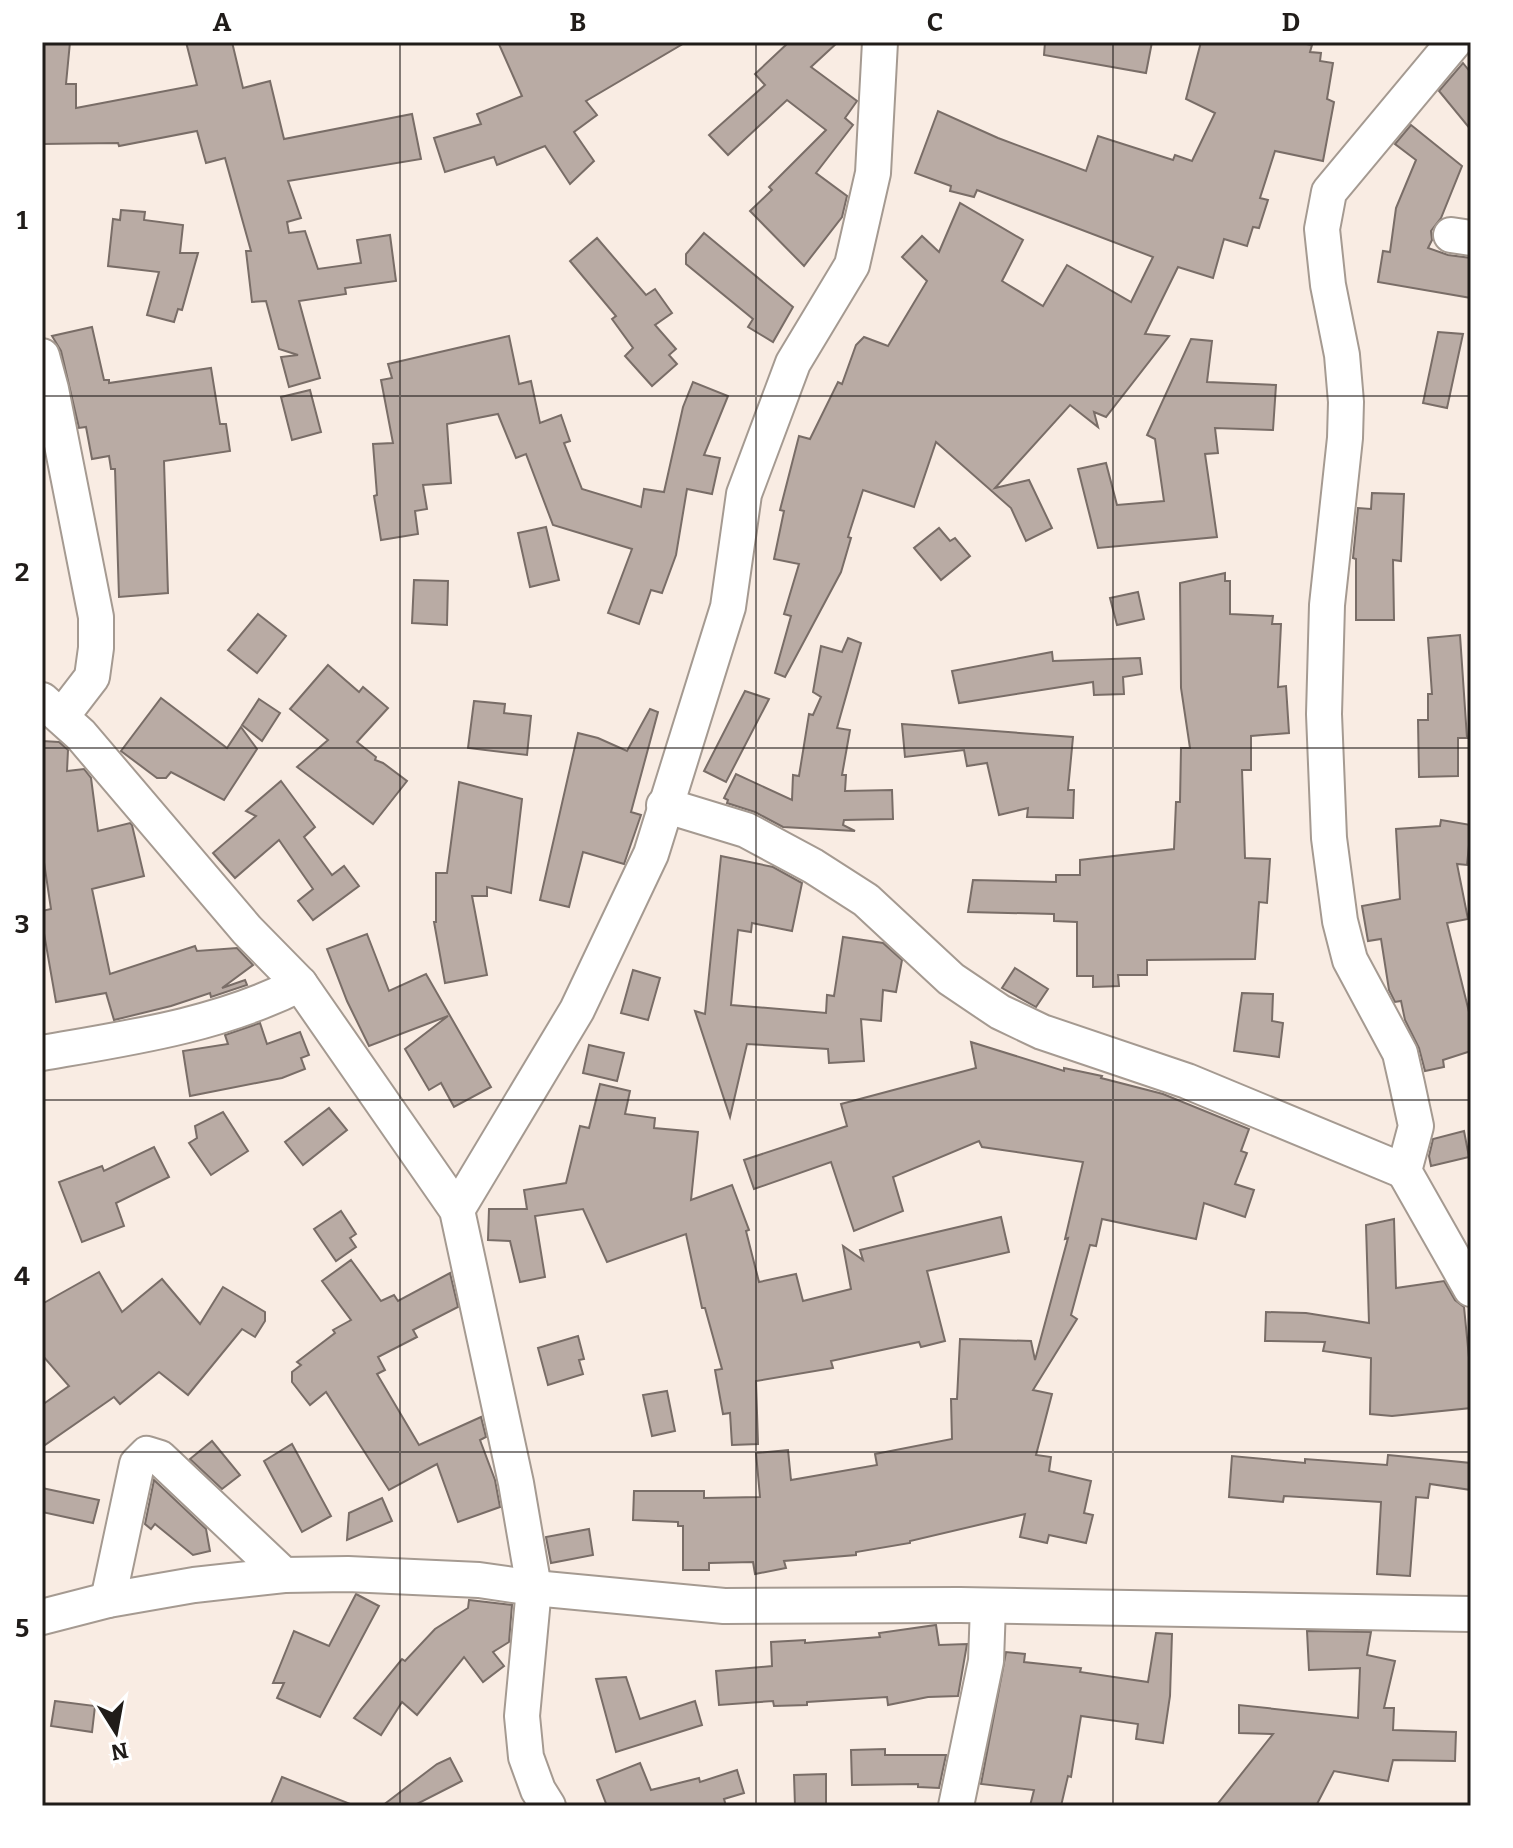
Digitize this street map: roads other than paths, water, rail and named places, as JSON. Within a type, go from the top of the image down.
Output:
[{"type":"street","points":[[457,1210],[577,1010],[651,854],[728,607],[744,494],[793,363],[852,265],[873,173],[880,42]]},
{"type":"street","points":[[1404,1171],[1416,1126],[1407,1084],[1400,1053],[1350,960],[1340,921],[1329,838],[1324,714],[1327,605],[1346,402],[1342,355],[1328,285],[1322,229],[1329,192],[1349,164],[1369,146],[1454,42]]},
{"type":"street","points":[[42,356],[96,617],[92,677],[52,708],[247,930],[300,984],[457,1210],[516,1483],[534,1588],[522,1716],[526,1757],[538,1790],[548,1806]]},
{"type":"street","points":[[664,805],[746,830],[813,866],[866,900],[951,979],[1000,1012],[1042,1032],[1187,1081],[1404,1171],[1471,1289]]},
{"type":"street","points":[[42,1053],[146,1035],[228,1013],[270,999],[300,984]]},
{"type":"street","points":[[108,1600],[137,1464],[147,1454],[160,1458],[284,1575]]},
{"type":"street","points":[[42,1617],[108,1600],[194,1585],[284,1575],[479,1580],[724,1606],[988,1606],[1471,1614]]},
{"type":"street","points":[[956,1806],[986,1661],[988,1606]]}]
